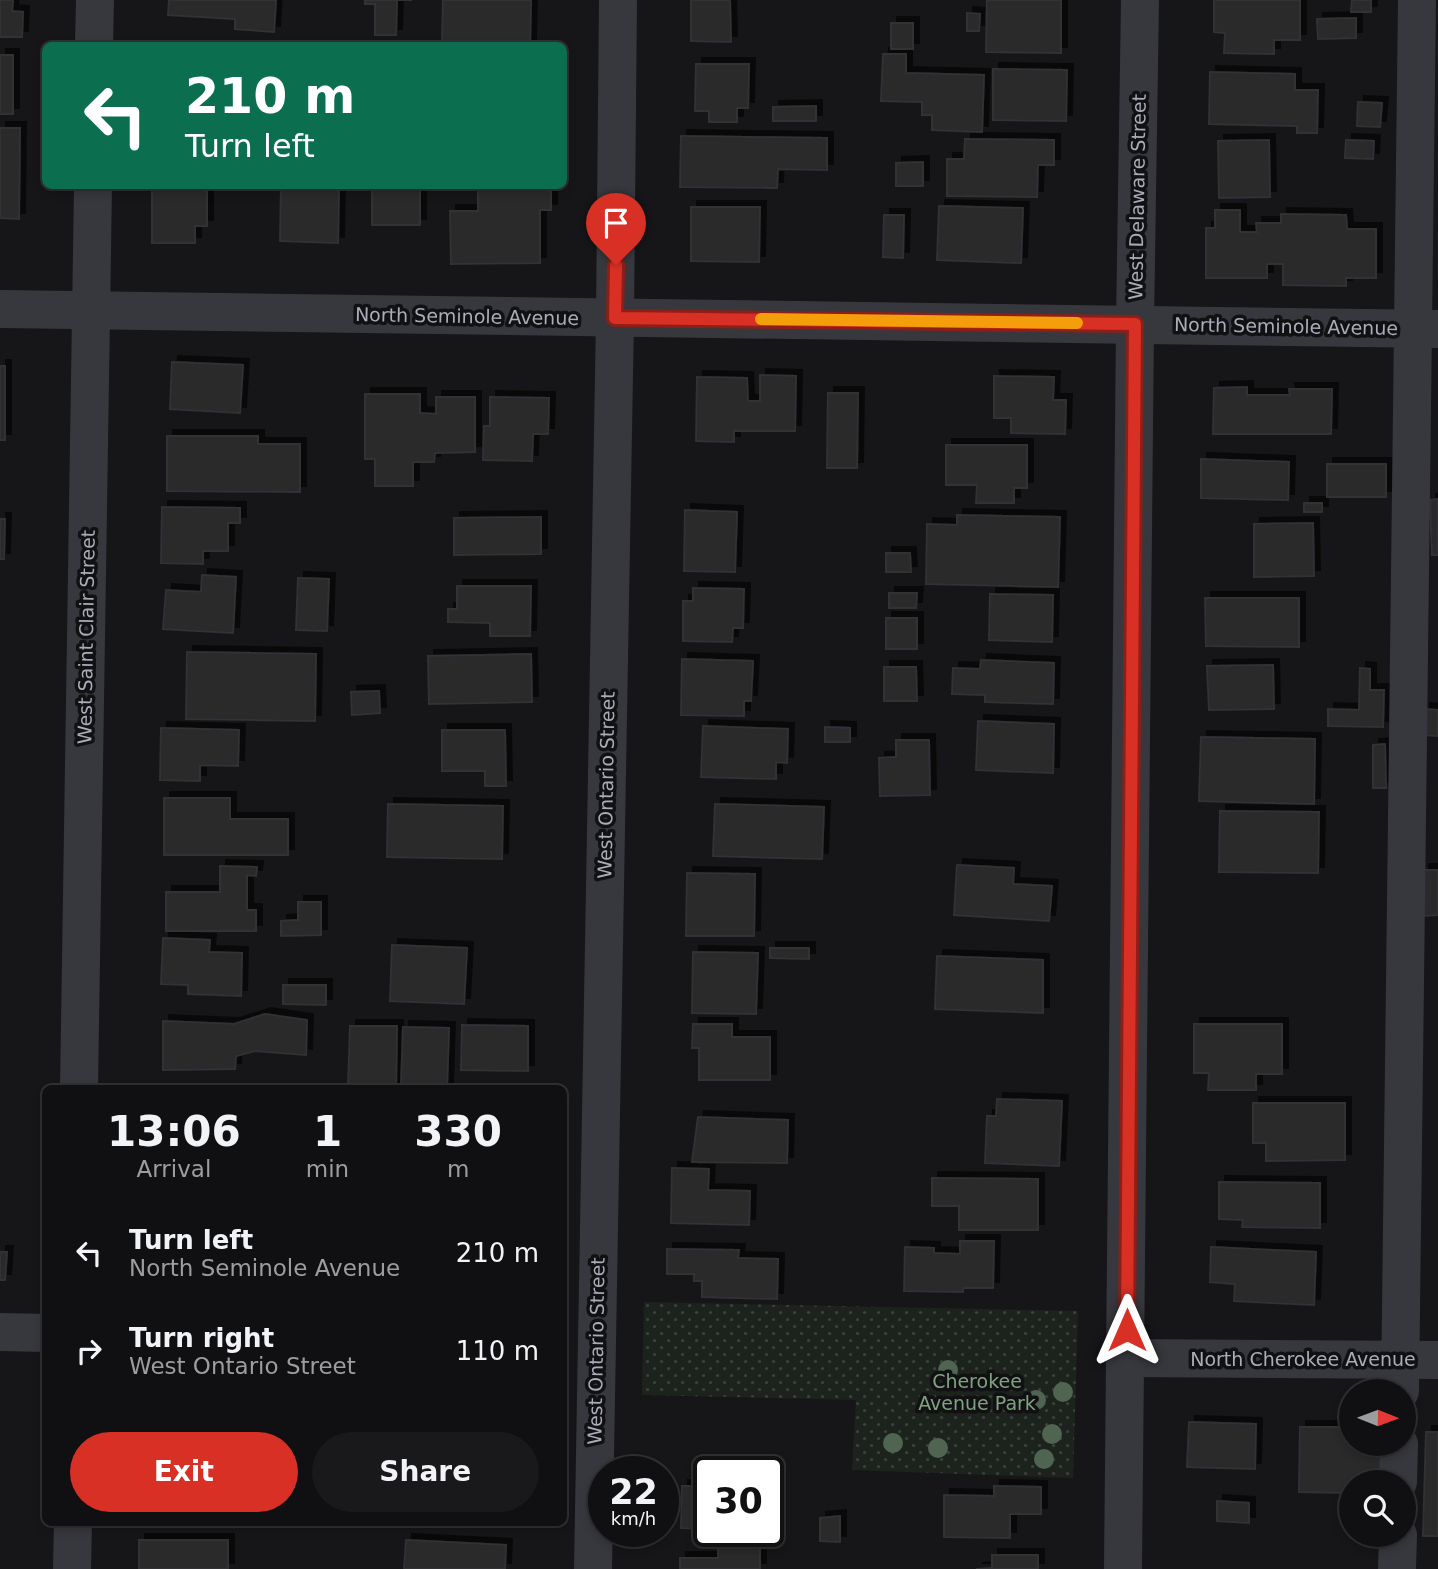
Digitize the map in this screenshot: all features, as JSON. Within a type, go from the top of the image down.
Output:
[{"type":"street","points":[[94,0],[94,42]]},
{"type":"street","name":"West Ontario Street","points":[[593,1569],[580,1336],[615,318],[618,0]]},
{"type":"street","name":"West Delaware Street","points":[[1123,1569],[1140,0]]},
{"type":"street","points":[[1400,1375],[1426,328],[1417,0]]},
{"type":"street","name":"West Saint Clair Street","points":[[79,1085],[93,189]]},
{"type":"street","name":"North Seminole Avenue","points":[[0,309],[1426,328]]},
{"type":"street","points":[[0,1332],[42,1333]]},
{"type":"street","name":"North Cherokee Avenue","points":[[1127,1358],[1400,1375],[1438,1360]]},
{"type":"street","points":[[72,1569],[73,1526]]},
{"type":"street","points":[[1397,1569],[1398,1547]]},
{"type":"green space","name":"Cherokee Avenue Park","points":[[644,1302],[1078,1311],[1073,1478],[852,1470],[856,1400],[642,1395]]},
{"type":"building","points":[[0,0],[13,0],[12,11],[23,12],[22,37],[0,37]]},
{"type":"building","points":[[169,0],[276,0],[274,32],[235,29],[235,19],[168,15]]},
{"type":"building","points":[[365,0],[397,0],[396,35],[375,35],[375,4],[365,4]]},
{"type":"building","points":[[443,0],[531,0],[530,42],[442,42]]},
{"type":"building","points":[[691,0],[730,0],[731,42],[691,41]]},
{"type":"building","points":[[987,0],[1061,0],[1061,53],[986,52]]},
{"type":"building","points":[[1214,0],[1300,0],[1300,40],[1274,40],[1274,54],[1224,53],[1225,33],[1214,32]]},
{"type":"building","points":[[1352,0],[1371,0],[1371,12],[1351,12]]},
{"type":"building","points":[[967,13],[980,14],[979,31],[967,31]]},
{"type":"building","points":[[1356,18],[1356,38],[1318,39],[1317,19]]},
{"type":"building","points":[[891,23],[913,23],[913,49],[891,49]]},
{"type":"building","points":[[883,54],[906,54],[906,73],[984,75],[982,132],[932,130],[932,115],[922,115],[922,102],[881,101]]},
{"type":"building","points":[[0,55],[13,55],[13,114],[0,114]]},
{"type":"building","points":[[696,64],[749,64],[748,108],[737,108],[737,122],[709,122],[709,111],[695,111]]},
{"type":"building","points":[[993,69],[1067,70],[1066,121],[993,120]]},
{"type":"building","points":[[1210,72],[1295,74],[1295,90],[1318,90],[1317,133],[1297,133],[1297,126],[1209,124]]},
{"type":"building","points":[[1358,102],[1382,103],[1380,127],[1357,126]]},
{"type":"building","points":[[816,106],[816,121],[773,121],[773,107]]},
{"type":"building","points":[[0,128],[20,128],[19,219],[0,218]]},
{"type":"building","points":[[681,136],[827,138],[827,170],[778,169],[777,188],[680,187]]},
{"type":"building","points":[[965,139],[1054,140],[1054,165],[1038,165],[1037,197],[947,196],[947,159],[964,159]]},
{"type":"building","points":[[1269,140],[1270,197],[1219,198],[1218,141]]},
{"type":"building","points":[[1346,140],[1374,141],[1373,159],[1345,158]]},
{"type":"building","points":[[923,162],[923,186],[896,186],[896,163]]},
{"type":"building","points":[[152,189],[207,189],[207,226],[195,226],[195,243],[152,243]]},
{"type":"building","points":[[281,189],[339,189],[338,243],[280,241]]},
{"type":"building","points":[[372,189],[420,189],[420,225],[372,225]]},
{"type":"building","points":[[478,189],[551,189],[551,210],[540,210],[540,263],[451,264],[450,211],[478,211]]},
{"type":"building","points":[[939,206],[1023,208],[1021,263],[937,260]]},
{"type":"building","points":[[691,207],[760,207],[759,262],[691,261]]},
{"type":"building","points":[[1215,210],[1240,210],[1240,232],[1257,232],[1256,223],[1281,223],[1281,214],[1346,215],[1347,229],[1376,229],[1376,278],[1346,278],[1346,286],[1283,285],[1283,264],[1267,264],[1267,278],[1206,278],[1206,228],[1215,228]]},
{"type":"building","points":[[884,215],[904,215],[903,258],[883,257]]},
{"type":"building","points":[[172,362],[243,365],[240,413],[170,409]]},
{"type":"building","points":[[0,366],[5,366],[5,440],[0,440]]},
{"type":"building","points":[[760,375],[796,376],[795,431],[734,431],[734,442],[696,441],[697,377],[747,378],[748,401],[760,401]]},
{"type":"building","points":[[994,376],[1054,377],[1053,400],[1066,400],[1065,434],[1011,433],[1011,418],[994,418]]},
{"type":"building","points":[[1247,387],[1247,395],[1290,395],[1289,389],[1332,389],[1331,434],[1213,434],[1214,388]]},
{"type":"building","points":[[828,393],[858,393],[857,468],[827,468]]},
{"type":"building","points":[[365,394],[420,394],[420,413],[436,414],[436,397],[475,397],[475,452],[435,453],[434,462],[413,462],[413,486],[375,486],[375,459],[365,459]]},
{"type":"building","points":[[490,397],[549,398],[548,434],[533,434],[532,461],[483,460],[484,426],[490,426]]},
{"type":"building","points":[[167,436],[258,436],[258,444],[300,444],[300,492],[167,491]]},
{"type":"building","points":[[946,445],[1027,445],[1027,488],[1014,488],[1014,503],[976,503],[977,485],[946,485]]},
{"type":"building","points":[[1201,459],[1289,462],[1288,500],[1201,498]]},
{"type":"building","points":[[1327,464],[1386,464],[1386,497],[1327,497]]},
{"type":"building","points":[[1438,499],[1438,555],[1432,555],[1430,500]]},
{"type":"building","points":[[1304,503],[1322,503],[1322,512],[1304,512]]},
{"type":"building","points":[[162,507],[240,508],[240,523],[228,523],[228,551],[203,551],[203,564],[161,563]]},
{"type":"building","points":[[685,510],[737,512],[735,572],[684,571]]},
{"type":"building","points":[[957,515],[1060,517],[1058,587],[926,584],[927,524],[957,525]]},
{"type":"building","points":[[541,517],[541,554],[454,555],[454,518]]},
{"type":"building","points":[[0,519],[5,519],[4,559],[0,559]]},
{"type":"building","points":[[1313,523],[1314,576],[1254,577],[1254,524]]},
{"type":"building","points":[[886,553],[910,553],[911,572],[886,572]]},
{"type":"building","points":[[202,575],[236,577],[233,633],[163,629],[166,590],[201,592]]},
{"type":"building","points":[[298,578],[329,579],[327,631],[296,630]]},
{"type":"building","points":[[457,586],[531,586],[530,636],[490,636],[490,623],[448,622],[448,609],[457,609]]},
{"type":"building","points":[[693,588],[744,589],[743,628],[733,628],[732,642],[683,641],[683,601],[693,601]]},
{"type":"building","points":[[889,593],[917,593],[916,608],[889,608]]},
{"type":"building","points":[[990,594],[1053,595],[1052,642],[989,640]]},
{"type":"building","points":[[1205,598],[1299,598],[1299,647],[1206,646]]},
{"type":"building","points":[[886,618],[917,618],[917,649],[886,649]]},
{"type":"building","points":[[187,652],[316,654],[315,721],[186,719]]},
{"type":"building","points":[[531,654],[532,702],[429,704],[428,656]]},
{"type":"building","points":[[682,659],[753,661],[751,701],[744,701],[744,716],[681,715]]},
{"type":"building","points":[[981,660],[1054,663],[1053,704],[985,702],[985,695],[952,694],[953,668],[980,669]]},
{"type":"building","points":[[1273,665],[1274,709],[1209,710],[1207,666]]},
{"type":"building","points":[[884,667],[916,667],[917,701],[884,701]]},
{"type":"building","points":[[1360,668],[1370,669],[1370,690],[1384,690],[1383,727],[1328,726],[1328,709],[1359,710]]},
{"type":"building","points":[[379,691],[380,713],[352,715],[351,692]]},
{"type":"building","points":[[1424,709],[1438,710],[1438,736],[1423,735]]},
{"type":"building","points":[[978,721],[1054,724],[1053,773],[976,770]]},
{"type":"building","points":[[703,726],[788,729],[787,763],[776,762],[776,779],[701,777]]},
{"type":"building","points":[[825,727],[850,728],[850,742],[825,742]]},
{"type":"building","points":[[161,728],[239,730],[238,766],[200,765],[200,781],[160,780]]},
{"type":"building","points":[[442,730],[505,730],[506,786],[485,786],[485,771],[442,771]]},
{"type":"building","points":[[1201,737],[1315,739],[1314,804],[1199,801]]},
{"type":"building","points":[[896,740],[929,740],[930,795],[880,796],[879,758],[896,757]]},
{"type":"building","points":[[1385,744],[1386,788],[1373,788],[1373,745]]},
{"type":"building","points":[[164,798],[230,798],[230,819],[288,819],[288,855],[164,855]]},
{"type":"building","points":[[388,804],[503,806],[502,859],[387,857]]},
{"type":"building","points":[[715,804],[824,807],[822,859],[713,856]]},
{"type":"building","points":[[1220,811],[1319,812],[1318,873],[1219,872]]},
{"type":"building","points":[[957,865],[1014,868],[1013,884],[1052,886],[1049,921],[954,915]]},
{"type":"building","points":[[220,866],[257,867],[256,876],[247,875],[247,910],[256,910],[256,931],[166,931],[166,892],[220,892]]},
{"type":"building","points":[[1423,870],[1438,870],[1438,915],[1423,916]]},
{"type":"building","points":[[687,873],[755,874],[754,936],[686,936]]},
{"type":"building","points":[[298,902],[321,902],[321,935],[281,936],[281,921],[298,920]]},
{"type":"building","points":[[163,938],[210,940],[209,952],[242,953],[241,996],[188,994],[188,985],[161,984]]},
{"type":"building","points":[[392,945],[467,948],[464,1004],[390,1001]]},
{"type":"building","points":[[770,948],[809,948],[809,959],[770,958]]},
{"type":"building","points":[[693,952],[758,953],[756,1014],[692,1013]]},
{"type":"building","points":[[937,956],[1043,960],[1043,1013],[935,1009]]},
{"type":"building","points":[[283,985],[326,985],[326,1005],[283,1004]]},
{"type":"building","points":[[265,1014],[307,1020],[306,1055],[255,1051],[236,1056],[235,1069],[163,1070],[163,1021],[234,1024]]},
{"type":"building","points":[[693,1024],[732,1024],[732,1037],[770,1037],[770,1080],[699,1080],[699,1048],[692,1048]]},
{"type":"building","points":[[1194,1024],[1282,1024],[1282,1074],[1256,1074],[1256,1090],[1208,1090],[1209,1073],[1194,1073]]},
{"type":"building","points":[[462,1025],[528,1026],[528,1071],[461,1070]]},
{"type":"building","points":[[350,1026],[397,1026],[396,1085],[348,1085]]},
{"type":"building","points":[[403,1027],[449,1028],[447,1085],[401,1085]]},
{"type":"building","points":[[997,1099],[1062,1101],[1059,1166],[985,1163],[987,1116],[996,1116]]},
{"type":"building","points":[[1253,1103],[1345,1103],[1345,1160],[1266,1161],[1266,1143],[1253,1143]]},
{"type":"building","points":[[698,1117],[788,1120],[787,1163],[692,1162]]},
{"type":"building","points":[[672,1168],[709,1169],[708,1190],[750,1191],[749,1225],[671,1223]]},
{"type":"building","points":[[932,1178],[1038,1179],[1038,1230],[959,1230],[959,1206],[932,1206]]},
{"type":"building","points":[[1219,1182],[1320,1183],[1320,1228],[1242,1227],[1243,1220],[1219,1219]]},
{"type":"building","points":[[960,1241],[994,1241],[993,1288],[963,1288],[963,1292],[904,1291],[905,1247],[934,1248],[934,1253],[960,1254]]},
{"type":"building","points":[[1211,1247],[1316,1252],[1314,1305],[1234,1301],[1235,1284],[1210,1282]]},
{"type":"building","points":[[667,1249],[739,1250],[738,1258],[778,1259],[777,1299],[702,1297],[702,1281],[694,1281],[694,1274],[667,1274]]},
{"type":"building","points":[[0,1252],[7,1252],[5,1280],[0,1280]]},
{"type":"building","points":[[1189,1422],[1256,1424],[1255,1469],[1187,1467]]},
{"type":"building","points":[[1300,1427],[1339,1427],[1339,1456],[1381,1456],[1380,1470],[1339,1470],[1339,1493],[1299,1492]]},
{"type":"building","points":[[1426,1432],[1438,1432],[1438,1536],[1423,1536]]},
{"type":"building","points":[[682,1486],[693,1486],[693,1528],[681,1528]]},
{"type":"building","points":[[994,1486],[1041,1487],[1041,1514],[1010,1514],[1010,1538],[944,1537],[944,1495],[994,1496]]},
{"type":"building","points":[[1217,1501],[1249,1503],[1249,1523],[1217,1521]]},
{"type":"building","points":[[840,1516],[840,1542],[820,1541],[820,1518]]},
{"type":"building","points":[[139,1540],[228,1540],[228,1569],[139,1569]]},
{"type":"building","points":[[406,1540],[506,1545],[505,1569],[404,1569]]},
{"type":"building","points":[[718,1548],[760,1548],[760,1569],[680,1569],[680,1558],[718,1558]]},
{"type":"building","points":[[992,1555],[1038,1555],[1038,1569],[976,1569],[992,1568]]},
{"type":"slow traffic","points":[[761,319],[1077,323]]},
{"type":"route","points":[[616,265],[615,318],[1135,324],[1127,1330]]}]
